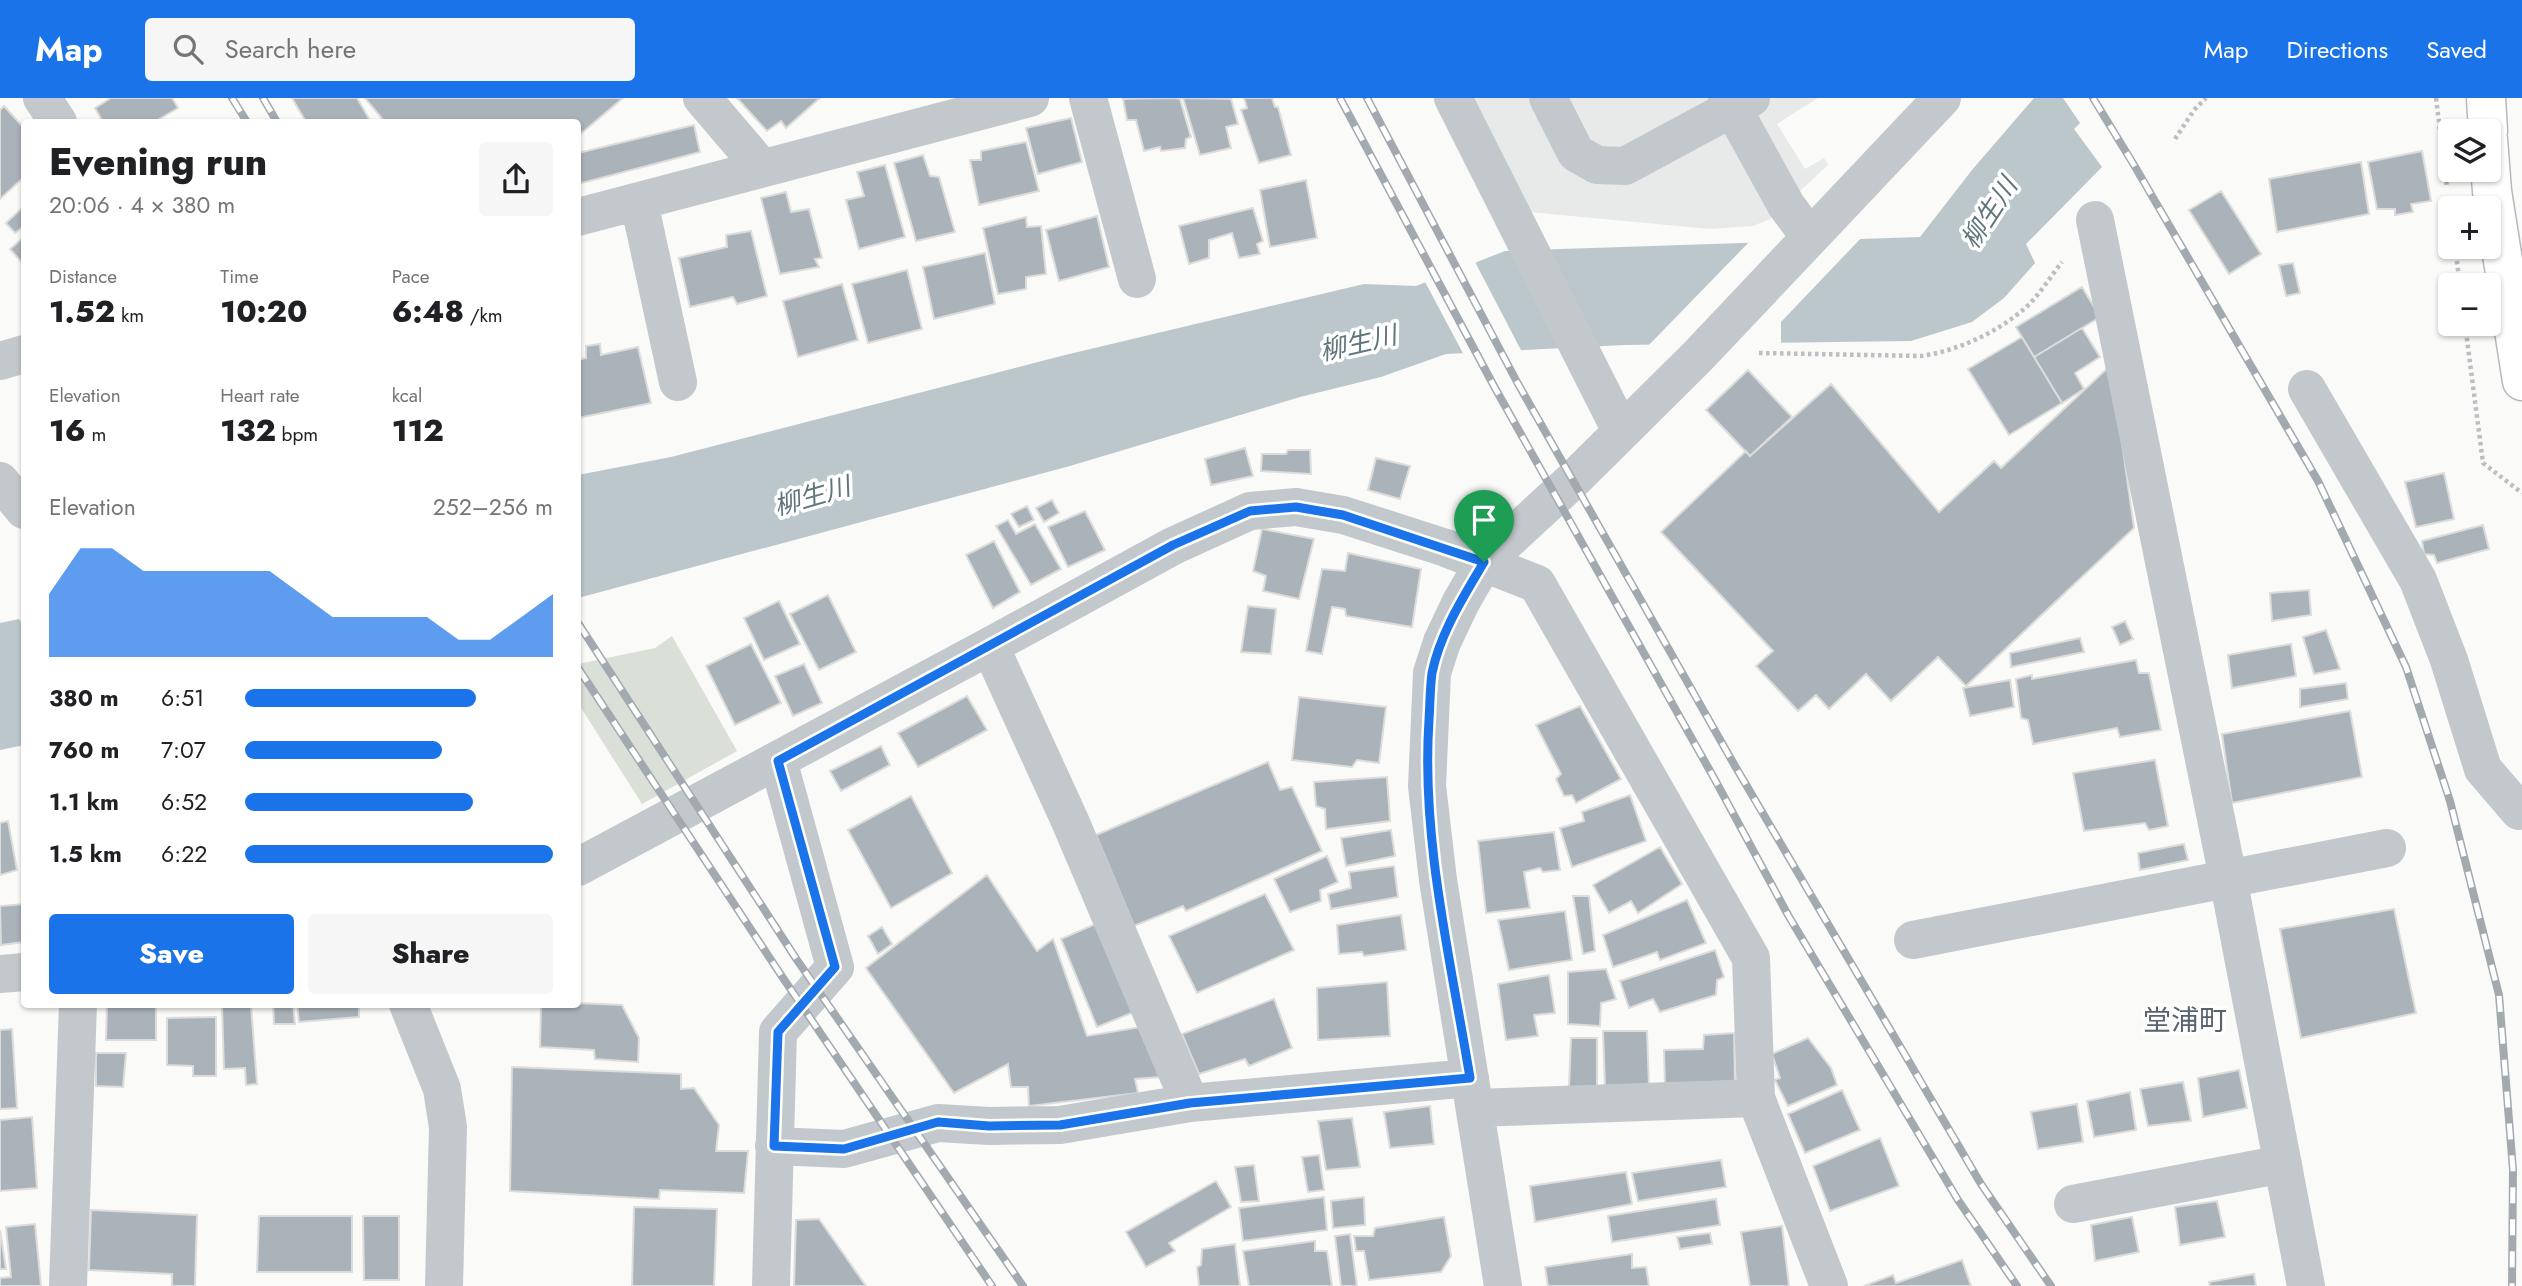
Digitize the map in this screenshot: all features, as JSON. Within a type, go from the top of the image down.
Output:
[{"type":"highway","points":[[2486,98],[2487,119]]},
{"type":"highway","points":[[2491,182],[2522,381]]},
{"type":"street","points":[[42,98],[56,119]]},
{"type":"street","points":[[702,98],[761,167]]},
{"type":"street","points":[[581,216],[1030,98]]},
{"type":"street","points":[[1088,98],[1137,279]]},
{"type":"street","points":[[1453,98],[1621,431]]},
{"type":"street","points":[[1548,98],[1576,153],[1597,165],[1625,166],[1737,101],[1786,205],[1808,238]]},
{"type":"street","points":[[1503,1286],[1438,880],[1427,786],[1432,673],[1442,642],[1461,601],[1484,562],[1573,480],[1700,354],[1942,98]]},
{"type":"street","points":[[639,202],[678,382]]},
{"type":"street","points":[[2095,220],[2228,878],[2306,1286]]},
{"type":"street","points":[[0,361],[21,355]]},
{"type":"street","points":[[2307,389],[2418,580],[2449,660],[2483,769],[2521,817]]},
{"type":"street","points":[[0,481],[21,506]]},
{"type":"street","points":[[581,865],[1173,545],[1250,511],[1296,507],[1343,515],[1484,562],[1537,584],[1751,958],[1756,1098],[1829,1286]]},
{"type":"street","points":[[990,646],[1070,821],[1190,1103]]},
{"type":"street","points":[[771,1286],[778,1032],[835,967],[778,761]]},
{"type":"street","points":[[1913,940],[2387,848]]},
{"type":"street","points":[[0,975],[21,972]]},
{"type":"street","points":[[68,1286],[78,1008]]},
{"type":"street","points":[[410,1008],[442,1089],[448,1127],[444,1286]]},
{"type":"street","points":[[774,1146],[844,1149],[938,1122],[989,1126],[1060,1125],[1190,1103],[1472,1093],[1756,1098]]},
{"type":"street","points":[[2073,1204],[2283,1164]]},
{"type":"path","points":[[2175,139],[2194,110],[2206,98]]},
{"type":"path","points":[[2436,98],[2448,195]]},
{"type":"path","points":[[1700,354],[1782,352],[1921,356],[1946,352],[1999,327],[2025,308],[2095,220]]},
{"type":"path","points":[[2467,336],[2483,463],[2522,493]]},
{"type":"shaded area","points":[[1473,98],[1818,98],[1777,124],[1805,169],[1824,158],[1828,165],[1770,219],[1753,226],[1710,229],[1529,212]]},
{"type":"shaded area","points":[[672,636],[737,751],[642,804],[581,708],[581,663],[655,648]]},
{"type":"water","name":"柳生川","points":[[2034,98],[2106,98],[2074,129],[2102,167],[2026,244],[2035,263],[2004,298],[1972,322],[1911,341],[1624,345],[1446,354],[1381,377],[1300,397],[1070,466],[581,597],[581,474],[671,457],[1061,356],[1364,284],[1416,286],[1505,251],[1920,237],[1972,170]]},
{"type":"water","points":[[19,619],[21,622],[21,746],[0,750],[0,623]]},
{"type":"pier","points":[[2063,98],[2108,98],[2109,100],[2082,126]]},
{"type":"pier","points":[[1863,236],[1781,322],[1781,346],[1646,348],[1750,241]]},
{"type":"pier","points":[[1474,260],[1523,354],[1465,357],[1424,280]]},
{"type":"building","points":[[111,98],[172,98],[178,108],[159,119],[101,119],[95,108]]},
{"type":"building","points":[[292,98],[357,98],[369,119],[304,119]]},
{"type":"building","points":[[365,98],[623,98],[581,133],[581,119],[382,119]]},
{"type":"building","points":[[737,98],[820,98],[786,128],[781,121],[767,131]]},
{"type":"building","points":[[1183,98],[1231,99],[1238,124],[1226,127],[1231,148],[1200,155]]},
{"type":"building","points":[[1244,98],[1272,98],[1275,107],[1278,107],[1291,155],[1259,163],[1241,110],[1247,108]]},
{"type":"building","points":[[1123,99],[1180,99],[1191,137],[1186,139],[1185,148],[1161,151],[1160,147],[1144,151],[1136,120],[1127,120]]},
{"type":"building","points":[[4,106],[21,125],[21,180],[0,199],[0,110]]},
{"type":"building","points":[[1071,118],[1082,162],[1038,174],[1026,128]]},
{"type":"building","points":[[694,125],[700,152],[581,183],[581,152]]},
{"type":"building","points":[[1026,142],[1039,191],[979,205],[970,160],[981,160],[981,151]]},
{"type":"building","points":[[2422,151],[2431,201],[2411,204],[2413,212],[2395,215],[2395,209],[2377,209],[2368,162]]},
{"type":"building","points":[[923,155],[930,176],[939,177],[955,232],[916,241],[894,163]]},
{"type":"building","points":[[2361,162],[2369,214],[2277,232],[2269,179]]},
{"type":"building","points":[[885,165],[905,237],[859,249],[846,200],[864,196],[857,172]]},
{"type":"building","points":[[1306,180],[1317,238],[1270,247],[1260,190]]},
{"type":"building","points":[[2221,191],[2261,254],[2229,274],[2189,210]]},
{"type":"building","points":[[786,192],[791,212],[809,209],[822,258],[815,259],[819,267],[780,274],[761,198]]},
{"type":"building","points":[[1253,208],[1263,241],[1257,244],[1260,254],[1239,258],[1232,233],[1209,240],[1209,258],[1189,264],[1179,226]]},
{"type":"building","points":[[21,209],[21,228],[15,233],[6,223]]},
{"type":"building","points":[[1097,216],[1109,267],[1059,281],[1046,230]]},
{"type":"building","points":[[1026,217],[1027,227],[1041,226],[1046,274],[1026,277],[1026,289],[998,294],[983,228]]},
{"type":"building","points":[[751,231],[767,296],[737,304],[733,297],[690,307],[679,258],[727,247],[726,235]]},
{"type":"building","points":[[21,240],[21,262],[10,249]]},
{"type":"building","points":[[985,253],[995,304],[934,319],[923,267]]},
{"type":"building","points":[[2293,263],[2300,293],[2286,296],[2279,265]]},
{"type":"building","points":[[907,270],[922,329],[868,343],[852,284]]},
{"type":"building","points":[[842,284],[858,340],[798,357],[783,301]]},
{"type":"building","points":[[2082,287],[2100,317],[2034,357],[2016,327]]},
{"type":"building","points":[[2082,328],[2100,357],[2075,373],[2084,389],[2062,403],[2034,357]]},
{"type":"building","points":[[2022,337],[2062,403],[2009,435],[1968,369]]},
{"type":"building","points":[[600,344],[601,355],[638,347],[651,403],[581,417],[581,359],[586,358],[586,346]]},
{"type":"building","points":[[2111,365],[2134,528],[1966,686],[1938,657],[1891,701],[1866,674],[1829,709],[1816,695],[1798,711],[1756,666],[1773,651],[1661,532],[1746,451],[1750,456],[1831,384],[1939,512],[1994,461],[2001,468]]},
{"type":"building","points":[[1748,370],[1792,417],[1750,456],[1706,410]]},
{"type":"building","points":[[1245,448],[1253,476],[1211,485],[1205,459]]},
{"type":"building","points":[[1288,450],[1310,450],[1311,474],[1261,471],[1262,454],[1286,454]]},
{"type":"building","points":[[1376,458],[1410,466],[1400,499],[1368,490]]},
{"type":"building","points":[[2444,473],[2454,519],[2416,527],[2405,482]]},
{"type":"building","points":[[1052,500],[1059,513],[1044,522],[1036,508]]},
{"type":"building","points":[[1027,506],[1034,520],[1019,527],[1011,514]]},
{"type":"building","points":[[1085,511],[1105,550],[1068,567],[1048,527]]},
{"type":"building","points":[[1008,520],[1016,534],[1035,524],[1061,569],[1031,585],[996,526]]},
{"type":"building","points":[[2483,525],[2489,549],[2437,563],[2434,555],[2424,554],[2422,541]]},
{"type":"building","points":[[1262,529],[1314,539],[1299,599],[1263,591],[1266,576],[1253,571]]},
{"type":"building","points":[[994,541],[1020,592],[993,608],[966,555]]},
{"type":"building","points":[[1348,553],[1421,569],[1412,627],[1346,616],[1345,609],[1332,607],[1322,654],[1306,651],[1322,569],[1345,571]]},
{"type":"building","points":[[2309,590],[2311,615],[2272,621],[2270,593]]},
{"type":"building","points":[[828,595],[856,652],[819,670],[790,614]]},
{"type":"building","points":[[779,601],[800,644],[764,660],[744,618]]},
{"type":"building","points":[[1248,606],[1276,609],[1271,654],[1241,652]]},
{"type":"building","points":[[2125,621],[2133,639],[2120,645],[2112,627]]},
{"type":"building","points":[[2326,630],[2340,669],[2314,674],[2303,637]]},
{"type":"building","points":[[2080,638],[2084,652],[2011,667],[2010,653]]},
{"type":"building","points":[[751,644],[781,703],[735,725],[706,666]]},
{"type":"building","points":[[2291,644],[2296,676],[2232,688],[2228,655]]},
{"type":"building","points":[[2136,660],[2139,673],[2149,673],[2161,730],[2120,737],[2117,728],[2033,744],[2028,720],[2021,718],[2016,679],[2032,675],[2032,679]]},
{"type":"building","points":[[804,664],[822,703],[793,716],[775,676]]},
{"type":"building","points":[[2010,680],[2014,707],[1970,716],[1963,688]]},
{"type":"building","points":[[2346,683],[2348,699],[2300,707],[2300,689]]},
{"type":"building","points":[[967,696],[987,730],[918,767],[898,733]]},
{"type":"building","points":[[1299,697],[1386,707],[1379,763],[1357,760],[1352,767],[1292,760]]},
{"type":"building","points":[[1580,706],[1621,779],[1576,803],[1572,795],[1564,796],[1556,779],[1561,774],[1536,725]]},
{"type":"building","points":[[2350,711],[2362,777],[2232,803],[2222,734]]},
{"type":"building","points":[[881,746],[890,765],[841,791],[830,771]]},
{"type":"building","points":[[2155,760],[2168,826],[2149,830],[2145,823],[2084,831],[2073,773]]},
{"type":"building","points":[[1268,762],[1280,790],[1292,787],[1322,851],[1186,911],[1183,906],[1134,926],[1096,835]]},
{"type":"building","points":[[1387,777],[1390,821],[1326,829],[1325,809],[1316,806],[1314,782]]},
{"type":"building","points":[[1630,795],[1646,841],[1572,867],[1560,828],[1584,821],[1582,812]]},
{"type":"building","points":[[911,796],[952,873],[891,908],[848,830]]},
{"type":"building","points":[[8,821],[17,870],[0,875],[0,823]]},
{"type":"building","points":[[1391,830],[1395,856],[1346,866],[1341,838]]},
{"type":"building","points":[[1554,832],[1560,870],[1543,872],[1540,868],[1524,872],[1530,908],[1486,913],[1478,841]]},
{"type":"building","points":[[2184,844],[2188,860],[2140,870],[2138,853]]},
{"type":"building","points":[[1660,847],[1682,884],[1638,913],[1631,901],[1609,913],[1593,885]]},
{"type":"building","points":[[1327,856],[1338,882],[1320,890],[1321,901],[1290,912],[1274,879]]},
{"type":"building","points":[[1394,866],[1398,897],[1331,909],[1328,894],[1351,888],[1349,872]]},
{"type":"building","points":[[987,875],[1037,951],[1053,939],[1087,1036],[1141,1027],[1160,1077],[1135,1079],[1138,1093],[1029,1106],[1028,1087],[1011,1087],[1008,1064],[954,1093],[866,968]]},
{"type":"building","points":[[1265,894],[1294,950],[1197,993],[1169,936]]},
{"type":"building","points":[[1573,896],[1589,896],[1595,951],[1583,954]]},
{"type":"building","points":[[1687,900],[1706,943],[1660,960],[1657,952],[1613,967],[1603,935]]},
{"type":"building","points":[[21,904],[21,942],[1,945],[0,906]]},
{"type":"building","points":[[2394,909],[2416,1013],[2301,1038],[2280,929]]},
{"type":"building","points":[[1565,911],[1572,960],[1509,970],[1498,920]]},
{"type":"building","points":[[1401,915],[1406,950],[1364,956],[1362,952],[1339,954],[1337,925]]},
{"type":"building","points":[[1100,922],[1139,1010],[1097,1027],[1061,939]]},
{"type":"building","points":[[882,927],[892,944],[878,954],[868,936]]},
{"type":"building","points":[[1715,950],[1724,977],[1717,980],[1716,995],[1660,1012],[1653,999],[1629,1008],[1620,981]]},
{"type":"building","points":[[1606,969],[1616,999],[1601,1003],[1600,1026],[1568,1024],[1568,972]]},
{"type":"building","points":[[1549,975],[1555,1013],[1534,1015],[1538,1036],[1506,1040],[1498,984]]},
{"type":"building","points":[[1387,982],[1390,1036],[1318,1040],[1317,988]]},
{"type":"building","points":[[1274,999],[1292,1048],[1249,1066],[1245,1059],[1199,1074],[1182,1034]]},
{"type":"building","points":[[581,1003],[622,1005],[639,1038],[638,1062],[595,1059],[594,1050],[540,1047],[541,1008],[581,1008]]},
{"type":"building","points":[[107,1008],[156,1008],[156,1040],[106,1040]]},
{"type":"building","points":[[222,1008],[251,1008],[257,1084],[246,1085],[245,1068],[224,1069]]},
{"type":"building","points":[[273,1008],[293,1008],[295,1024],[274,1024]]},
{"type":"building","points":[[297,1008],[359,1008],[359,1017],[299,1022]]},
{"type":"building","points":[[216,1017],[216,1076],[193,1076],[193,1066],[167,1065],[167,1018]]},
{"type":"building","points":[[12,1029],[17,1108],[0,1109],[0,1030]]},
{"type":"building","points":[[1603,1031],[1647,1031],[1649,1087],[1605,1087]]},
{"type":"building","points":[[1734,1033],[1735,1082],[1665,1087],[1664,1050],[1703,1049],[1704,1035]]},
{"type":"building","points":[[1571,1038],[1597,1038],[1597,1087],[1569,1087]]},
{"type":"building","points":[[1808,1038],[1831,1068],[1837,1085],[1788,1106],[1775,1080],[1780,1078],[1772,1054]]},
{"type":"building","points":[[96,1053],[126,1053],[123,1087],[96,1086]]},
{"type":"building","points":[[512,1067],[681,1074],[681,1089],[694,1088],[719,1125],[716,1151],[748,1151],[744,1193],[660,1190],[659,1199],[510,1191]]},
{"type":"building","points":[[2239,1070],[2247,1108],[2203,1117],[2198,1078]]},
{"type":"building","points":[[2183,1082],[2191,1121],[2148,1126],[2140,1089]]},
{"type":"building","points":[[1842,1090],[1860,1130],[1805,1153],[1788,1114]]},
{"type":"building","points":[[2130,1092],[2136,1130],[2094,1137],[2087,1101]]},
{"type":"building","points":[[2077,1104],[2083,1142],[2038,1149],[2031,1112]]},
{"type":"building","points":[[1430,1106],[1434,1144],[1390,1148],[1384,1112]]},
{"type":"building","points":[[32,1117],[37,1188],[0,1191],[0,1120]]},
{"type":"building","points":[[1352,1118],[1360,1167],[1326,1170],[1318,1121]]},
{"type":"building","points":[[1880,1138],[1899,1186],[1830,1211],[1813,1166]]},
{"type":"building","points":[[1319,1155],[1324,1190],[1308,1192],[1302,1157]]},
{"type":"building","points":[[1721,1160],[1726,1187],[1638,1201],[1632,1173]]},
{"type":"building","points":[[1254,1165],[1259,1201],[1241,1202],[1235,1167]]},
{"type":"building","points":[[1626,1172],[1632,1204],[1535,1222],[1530,1186]]},
{"type":"building","points":[[1216,1181],[1231,1207],[1169,1243],[1175,1251],[1146,1267],[1126,1232]]},
{"type":"building","points":[[1324,1197],[1327,1230],[1243,1241],[1239,1208]]},
{"type":"building","points":[[1364,1197],[1365,1225],[1333,1228],[1331,1201]]},
{"type":"building","points":[[1716,1199],[1720,1225],[1612,1242],[1608,1216]]},
{"type":"building","points":[[2217,1201],[2225,1237],[2180,1245],[2175,1207]]},
{"type":"building","points":[[634,1207],[717,1209],[714,1286],[632,1286]]},
{"type":"building","points":[[91,1210],[197,1215],[195,1286],[172,1286],[172,1274],[89,1270]]},
{"type":"building","points":[[259,1216],[352,1216],[352,1272],[257,1272]]},
{"type":"building","points":[[363,1216],[399,1216],[399,1280],[364,1280]]},
{"type":"building","points":[[1444,1217],[1451,1256],[1441,1272],[1369,1280],[1364,1251],[1356,1251],[1354,1236],[1373,1236],[1375,1228]]},
{"type":"building","points":[[2132,1217],[2139,1252],[2095,1261],[2091,1225]]},
{"type":"building","points":[[819,1219],[866,1286],[794,1286],[796,1220]]},
{"type":"building","points":[[35,1224],[41,1286],[0,1286],[0,1278],[11,1277],[6,1227]]},
{"type":"building","points":[[1782,1226],[1789,1286],[1750,1286],[1741,1232]]},
{"type":"building","points":[[0,1230],[6,1269],[0,1269]]},
{"type":"building","points":[[1710,1233],[1712,1244],[1680,1249],[1677,1237]]},
{"type":"building","points":[[1350,1234],[1357,1286],[1341,1286],[1335,1236]]},
{"type":"building","points":[[1315,1241],[1315,1251],[1327,1251],[1332,1286],[1249,1286],[1243,1251]]},
{"type":"building","points":[[1235,1244],[1240,1286],[1199,1286],[1197,1267],[1201,1265],[1202,1249]]},
{"type":"building","points":[[1632,1254],[1632,1268],[1646,1267],[1649,1286],[1548,1286],[1545,1267]]},
{"type":"building","points":[[1962,1260],[1971,1286],[1864,1286],[1893,1275],[1896,1283]]},
{"type":"building","points":[[2254,1274],[2256,1286],[2210,1286],[2209,1282]]},
{"type":"railway","points":[[232,98],[245,119]]},
{"type":"railway","points":[[263,98],[275,119]]},
{"type":"railway","points":[[1340,98],[1495,388],[1788,915],[1958,1200],[2017,1286]]},
{"type":"railway","points":[[1367,98],[1517,382],[1735,766],[1981,1184],[2051,1286]]},
{"type":"railway","points":[[2093,98],[2318,481],[2406,667],[2450,801],[2499,995],[2513,1170],[2512,1286]]},
{"type":"railway","points":[[581,628],[797,960],[1023,1286]]},
{"type":"railway","points":[[581,673],[781,975],[992,1286]]},
{"type":"district","name":"堂浦町","points":[[2185,1020]]},
{"type":"route","points":[[1296,507],[1343,515],[1484,562],[1461,601],[1442,642],[1432,673],[1428,740],[1427,786],[1438,880],[1470,1078],[1190,1103],[1060,1125],[989,1126],[938,1122],[844,1149],[774,1146],[778,1032],[835,967],[778,761],[1173,545],[1250,511],[1296,507]]}]
